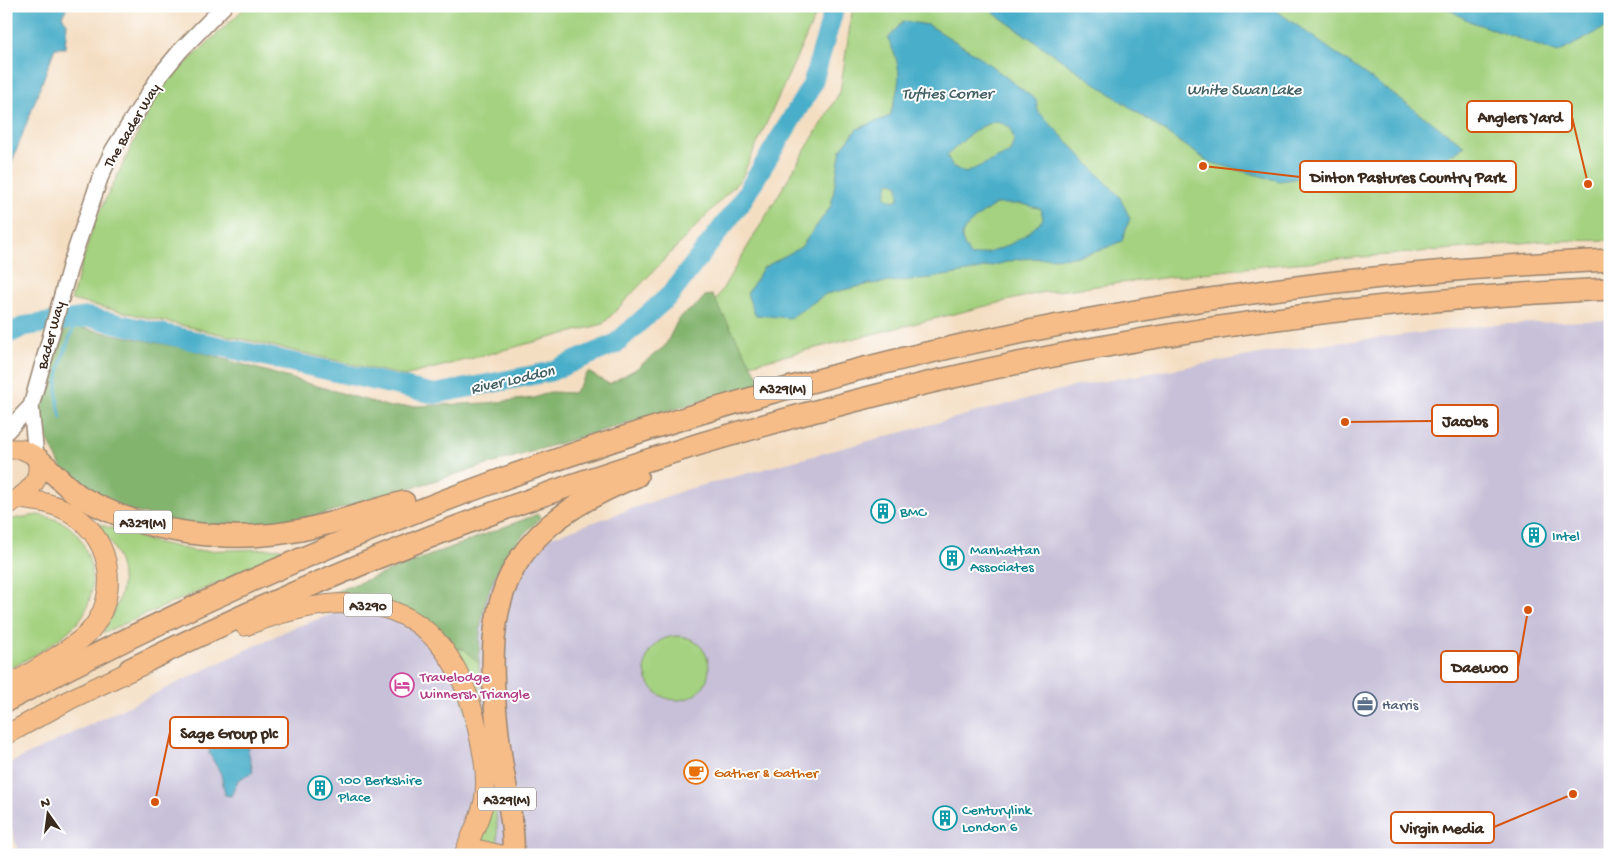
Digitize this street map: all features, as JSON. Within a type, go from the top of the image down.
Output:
[{"type":"highway","name":"A329(M)","points":[[6,701],[132,635],[252,579],[389,521],[504,476],[666,422],[781,388],[908,356],[1045,326],[1191,301],[1331,282],[1458,269],[1610,260]]},
{"type":"highway","name":"A329(M)","points":[[130,669],[311,584],[482,516],[678,449],[823,408],[995,367],[1192,330],[1314,313],[1418,303],[1610,289]]},
{"type":"highway","name":"A329(M)","points":[[513,855],[494,699],[494,637],[503,590],[515,564],[526,548],[547,526],[564,513],[612,486],[823,408]]},
{"type":"highway","name":"A329(M)","points":[[36,457],[74,492],[111,511],[162,527],[203,534],[269,534],[320,526],[430,494],[504,476]]},
{"type":"main road","points":[[6,449],[16,448],[36,457],[38,470],[36,481],[12,500]]},
{"type":"main road","points":[[6,688],[88,632],[103,608],[109,582],[104,553],[89,528],[74,514],[54,506],[12,500]]},
{"type":"main road","name":"A3290","points":[[6,735],[130,669],[267,617],[307,606],[357,603],[381,608],[402,615],[429,634],[451,659],[466,689],[475,720],[484,767],[485,791],[480,814],[464,855]]},
{"type":"main road","points":[[464,855],[480,850],[501,855]]},
{"type":"street","name":"The Bader Way","points":[[70,263],[100,178],[144,98],[180,51],[224,6]]},
{"type":"street","name":"Bader Way","points":[[36,457],[31,406],[70,263]]},
{"type":"street","name":"Bader Way","points":[[6,432],[31,406]]},
{"type":"shaded area","points":[[1610,320],[1610,855],[19,855],[6,809],[6,765],[290,629],[685,490],[1071,387],[1295,348],[1487,325]]},
{"type":"green space","points":[[247,6],[820,6],[741,179],[603,324],[404,376],[71,300],[94,223],[161,87]]},
{"type":"green space","points":[[853,6],[1610,6],[1610,240],[1543,241],[1262,266],[1039,293],[665,385],[840,92]]},
{"type":"green space","points":[[712,295],[762,383],[316,516],[264,527],[206,529],[111,506],[63,471],[46,436],[41,405],[66,325],[189,349],[390,407],[488,403],[534,398],[550,392],[574,393],[588,372],[609,384],[636,369],[665,346],[679,318],[697,305],[705,296]]},
{"type":"green space","points":[[538,514],[540,519],[510,550],[491,584],[485,602],[479,642],[479,664],[464,649],[450,648],[436,631],[319,598]]},
{"type":"green space","points":[[38,515],[67,525],[81,541],[89,561],[92,584],[91,595],[83,615],[69,631],[6,671],[6,520]]},
{"type":"green space","points":[[96,523],[150,541],[195,551],[298,548],[103,633],[119,598],[122,577],[119,560],[107,537]]},
{"type":"green space","points":[[677,636],[695,642],[703,650],[709,668],[703,686],[695,694],[677,700],[659,694],[651,686],[645,668],[651,650],[659,642]]},
{"type":"green space","points":[[450,648],[464,649],[479,664],[482,710],[495,800],[498,846],[479,842],[489,810]]},
{"type":"water","points":[[6,6],[68,6],[62,16],[67,23],[65,48],[55,48],[6,178]]},
{"type":"water","name":"White Swan Lake","points":[[987,6],[1270,6],[1465,146],[1430,167],[1381,167],[1279,181],[1209,162],[995,14]]},
{"type":"water","points":[[1443,6],[1610,6],[1610,25],[1558,53],[1469,21]]},
{"type":"water","name":"Tufties Corner","points":[[903,21],[929,25],[977,55],[1036,100],[1038,111],[1119,196],[1130,218],[1122,241],[1098,251],[1073,257],[1019,259],[968,272],[870,284],[826,294],[790,318],[755,315],[747,294],[763,268],[801,247],[831,206],[841,149],[857,129],[890,116],[899,77],[896,60],[888,39]],"holes":[[[996,121],[1010,127],[1014,140],[1010,152],[965,173],[952,166],[947,155],[975,131]],[[893,182],[898,185],[899,198],[893,201],[885,197],[888,183]],[[996,204],[1022,204],[1041,209],[1043,219],[1028,233],[1010,244],[991,252],[970,256],[963,242],[963,233],[970,223]]]},
{"type":"water","points":[[247,732],[258,735],[248,750],[253,772],[238,780],[231,796],[225,795],[221,774],[209,753],[211,740],[223,739],[232,743],[244,739]]},
{"type":"waterway","name":"River Loddon","points":[[6,335],[25,326],[88,317],[435,394],[549,372],[615,344],[670,295],[740,204],[812,85],[835,6]]},
{"type":"waterway","points":[[61,418],[57,382],[61,363],[78,319]]},
{"type":"place","name":"Dinton Pastures Country Park","points":[[1203,166]]},
{"type":"place","name":"Anglers Yard","points":[[1588,184]]},
{"type":"place","name":"Jacobs","points":[[1345,422]]},
{"type":"place","name":"BMC","points":[[883,511]]},
{"type":"place","name":"Intel","points":[[1534,535]]},
{"type":"place","name":"Manhattan Associates","points":[[952,558]]},
{"type":"place","name":"Daewoo","points":[[1528,610]]},
{"type":"place","name":"Travelodge Winnersh Triangle","points":[[402,685]]},
{"type":"place","name":"Harris","points":[[1365,704]]},
{"type":"place","name":"Gather & Gather","points":[[696,772]]},
{"type":"place","name":"100 Berkshire Place","points":[[320,788]]},
{"type":"place","name":"Virgin Media","points":[[1573,794]]},
{"type":"place","name":"Sage Group plc","points":[[155,802]]},
{"type":"place","name":"Centurylink London 6","points":[[945,818]]}]
